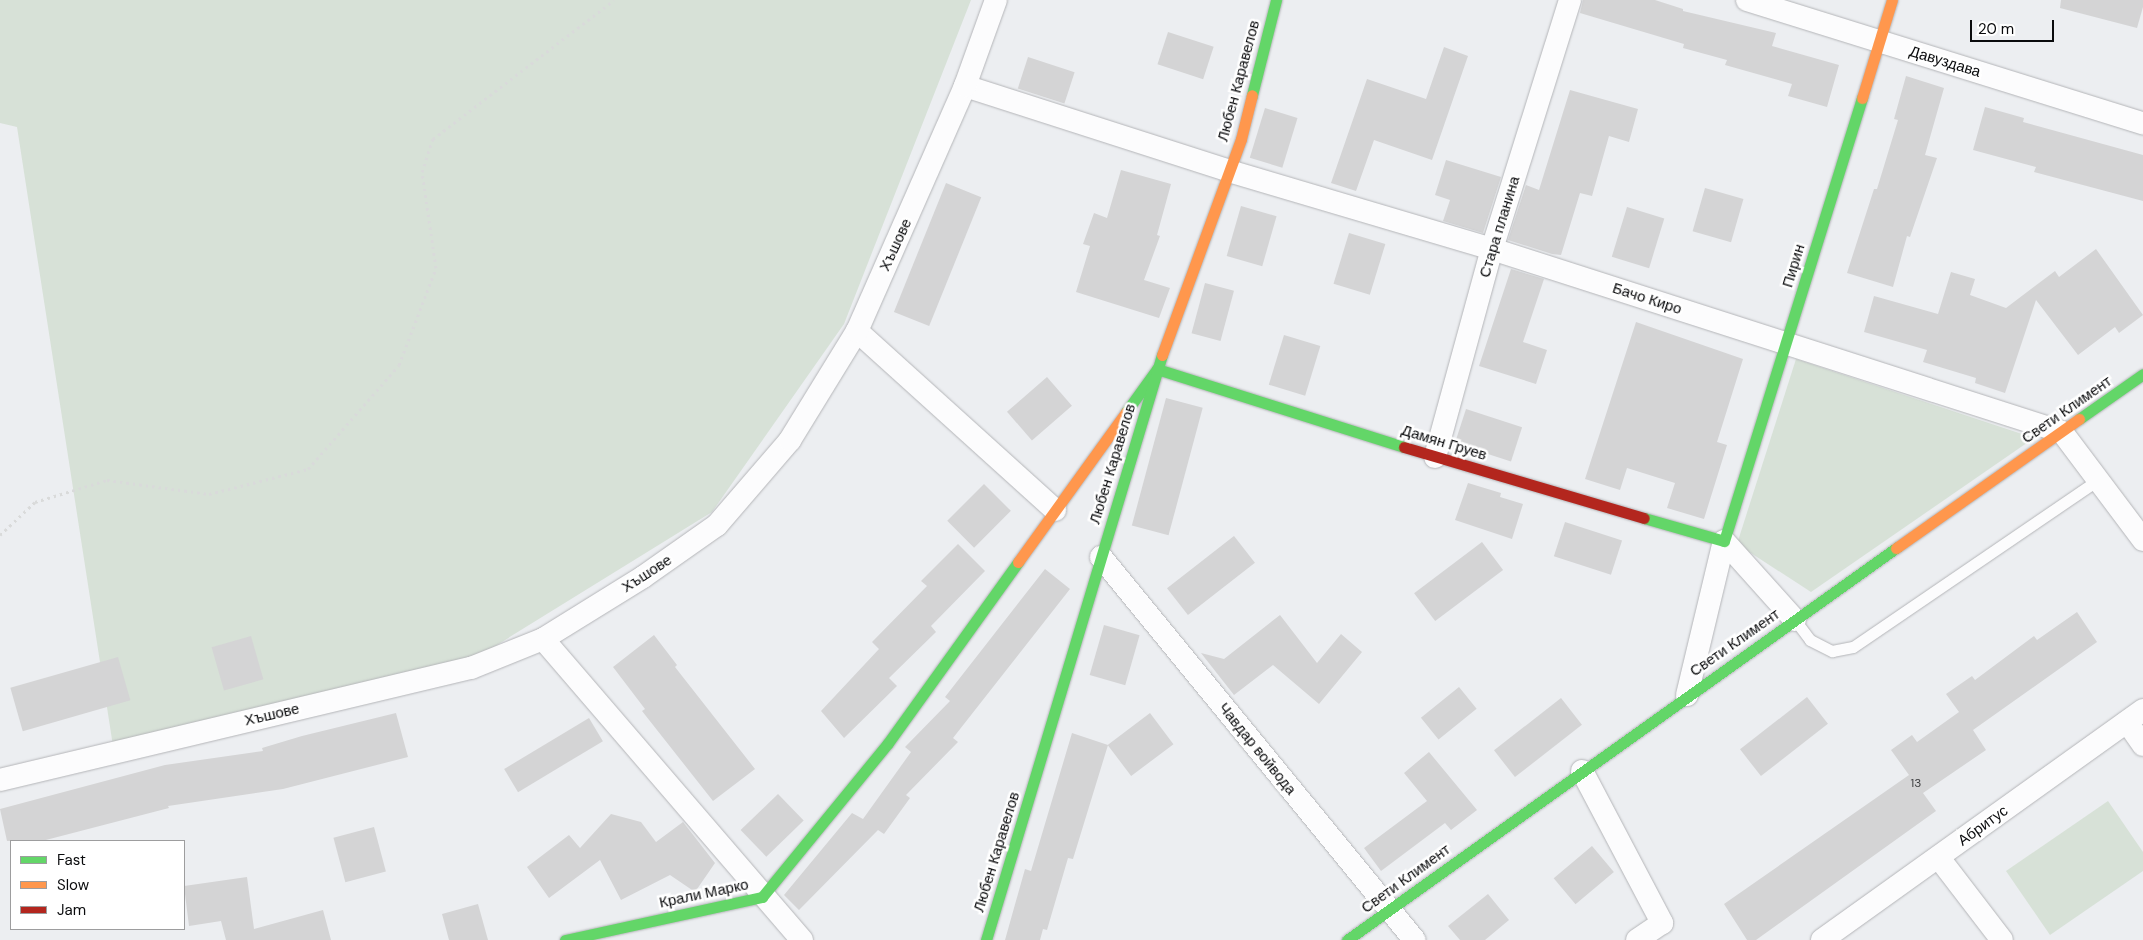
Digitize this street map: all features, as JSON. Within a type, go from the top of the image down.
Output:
[{"type":"street","name":"Хъшове","points":[[0,780],[471,668],[543,639],[643,577],[717,526],[790,440],[857,331],[965,86],[996,0]]},
{"type":"street","name":"Любен Каравелов","points":[[986,940],[1158,368],[1241,139],[1276,0]]},
{"type":"street","name":"Стара планина","points":[[1435,456],[1492,249],[1570,0]]},
{"type":"street","name":"Давуздава","points":[[1747,0],[2143,123]]},
{"type":"street","name":"Пирин","points":[[1724,541],[1892,0]]},
{"type":"street","name":"Бачо Киро","points":[[965,86],[1229,171],[1492,249],[2062,432]]},
{"type":"street","points":[[857,331],[1055,510]]},
{"type":"street","name":"Дамян Груев","points":[[1158,368],[1435,456],[1724,541]]},
{"type":"street","name":"Крали Марко","points":[[565,940],[762,897],[888,743],[1158,368]]},
{"type":"street","name":"Свети Климент","points":[[1347,940],[1687,695],[2143,374]]},
{"type":"street","points":[[2062,432],[2143,540]]},
{"type":"street","points":[[1724,541],[1795,620]]},
{"type":"street","points":[[1687,695],[1724,541]]},
{"type":"street","name":"Чавдар войвода","points":[[1101,557],[1389,911],[1415,940]]},
{"type":"street","points":[[543,639],[762,897],[802,940]]},
{"type":"street","points":[[2135,716],[2143,745]]},
{"type":"street","name":"Абритус","points":[[1822,940],[1940,858],[2135,716]]},
{"type":"street","points":[[1582,771],[1662,923],[1637,940]]},
{"type":"street","points":[[1940,858],[2002,940]]},
{"type":"lane","points":[[1795,620],[1810,640],[1832,651],[1853,647],[2098,480]]},
{"type":"path","points":[[0,535],[35,502],[107,480],[209,494],[308,469],[399,365],[436,268],[422,172],[433,139],[614,0]]},
{"type":"shaded area","points":[[0,0],[971,0],[844,324],[712,512],[471,661],[113,746],[17,127],[0,123]]},
{"type":"shaded area","points":[[1796,359],[2034,438],[1811,592],[1737,544]]},
{"type":"shaded area","points":[[2108,801],[2143,852],[2143,871],[2050,935],[2006,871]]},
{"type":"building","points":[[1583,0],[1655,0],[1683,9],[1683,11],[1776,33],[1772,46],[1839,65],[1827,107],[1788,96],[1792,84],[1725,65],[1727,60],[1683,48],[1684,44],[1580,13]]},
{"type":"building","points":[[2061,0],[2143,0],[2143,7],[2137,28],[2060,8]]},
{"type":"building","points":[[1168,32],[1214,47],[1203,79],[1157,64]]},
{"type":"building","points":[[1444,47],[1468,56],[1432,160],[1374,140],[1356,191],[1331,183],[1367,79],[1426,99]]},
{"type":"building","points":[[1028,57],[1075,72],[1064,104],[1018,88]]},
{"type":"building","points":[[1906,76],[1944,88],[1925,155],[1937,158],[1910,237],[1907,236],[1893,287],[1847,273],[1874,189],[1877,189],[1898,120],[1894,119]]},
{"type":"building","points":[[1570,90],[1638,109],[1629,142],[1609,136],[1592,196],[1580,193],[1561,255],[1508,240],[1526,185],[1539,190]]},
{"type":"building","points":[[1985,107],[2024,118],[2023,122],[2143,155],[2143,201],[2034,172],[2036,167],[1973,150]]},
{"type":"building","points":[[1265,108],[1298,118],[1282,168],[1250,158]]},
{"type":"building","points":[[1446,160],[1501,177],[1483,233],[1443,221],[1450,200],[1435,195]]},
{"type":"building","points":[[1121,170],[1171,184],[1157,235],[1160,236],[1144,280],[1170,288],[1159,318],[1076,292],[1090,246],[1083,244],[1094,213],[1107,218]]},
{"type":"building","points":[[946,183],[981,197],[929,326],[894,312]]},
{"type":"building","points":[[1705,188],[1743,199],[1731,242],[1693,231]]},
{"type":"building","points":[[1241,206],[1277,216],[1262,266],[1227,256]]},
{"type":"building","points":[[1627,207],[1664,218],[1649,268],[1612,257]]},
{"type":"building","points":[[1349,233],[1385,244],[1370,295],[1334,284]]},
{"type":"building","points":[[2096,249],[2143,315],[2119,333],[2115,327],[2078,355],[2036,300],[2005,393],[1975,383],[1976,378],[1923,362],[1927,350],[1864,332],[1874,296],[1938,314],[1951,272],[1975,279],[1970,295],[2006,308],[2055,271],[2059,277]]},
{"type":"building","points":[[1511,269],[1544,279],[1523,342],[1547,350],[1536,384],[1479,366]]},
{"type":"building","points":[[1205,283],[1234,291],[1221,341],[1192,333]]},
{"type":"building","points":[[1636,322],[1743,359],[1717,442],[1727,445],[1704,519],[1667,508],[1675,483],[1627,468],[1620,490],[1585,479]]},
{"type":"building","points":[[1284,335],[1320,346],[1305,396],[1269,385]]},
{"type":"building","points":[[1047,377],[1072,406],[1032,440],[1007,412]]},
{"type":"building","points":[[1166,398],[1203,408],[1169,535],[1132,526]]},
{"type":"building","points":[[1466,409],[1522,427],[1511,461],[1455,443]]},
{"type":"building","points":[[1468,483],[1501,493],[1500,497],[1523,504],[1512,539],[1455,520]]},
{"type":"building","points":[[984,484],[1011,511],[974,548],[947,521]]},
{"type":"building","points":[[1565,522],[1622,541],[1611,575],[1554,556]]},
{"type":"building","points":[[1234,536],[1255,563],[1188,615],[1167,588]]},
{"type":"building","points":[[1482,542],[1503,570],[1435,621],[1414,593]]},
{"type":"building","points":[[958,544],[985,571],[931,626],[936,632],[889,678],[897,686],[844,738],[821,711],[879,649],[872,642],[927,586],[921,581]]},
{"type":"building","points":[[1045,569],[1070,589],[953,738],[958,742],[906,795],[910,798],[884,834],[878,830],[799,910],[784,895],[852,813],[863,819],[911,752],[905,747],[950,701],[945,697]]},
{"type":"building","points":[[2077,612],[2097,642],[1973,730],[1986,750],[1923,793],[1936,811],[1756,940],[1747,940],[1724,904],[1909,775],[1891,750],[1912,735],[1917,742],[1959,712],[1946,694],[1972,676],[1975,680],[2034,636],[2037,640]]},
{"type":"building","points":[[1280,615],[1317,663],[1341,634],[1362,652],[1319,704],[1273,665],[1234,695],[1201,653],[1224,659]]},
{"type":"building","points":[[1104,625],[1140,635],[1125,685],[1090,675]]},
{"type":"building","points":[[654,635],[677,665],[675,667],[755,769],[713,801],[642,711],[645,709],[613,667]]},
{"type":"building","points":[[251,636],[263,679],[224,691],[212,647]]},
{"type":"building","points":[[118,657],[130,700],[23,731],[10,688]]},
{"type":"building","points":[[1459,687],[1477,709],[1439,740],[1421,718]]},
{"type":"building","points":[[1807,697],[1828,724],[1761,776],[1740,749]]},
{"type":"building","points":[[1561,698],[1582,725],[1515,777],[1494,750]]},
{"type":"building","points":[[396,713],[408,757],[283,789],[168,806],[169,808],[46,840],[7,841],[0,809],[165,765],[263,751],[262,748],[302,736]]},
{"type":"building","points":[[1150,713],[1173,744],[1131,776],[1108,745]]},
{"type":"building","points":[[589,718],[603,741],[518,792],[504,769]]},
{"type":"building","points":[[1072,733],[1108,745],[1073,859],[1068,858],[1047,930],[1043,929],[1040,940],[1005,940],[1025,869],[1031,871]]},
{"type":"building","points":[[1429,752],[1477,810],[1451,830],[1445,823],[1381,871],[1364,848],[1427,801],[1404,773]]},
{"type":"building","points":[[778,794],[804,821],[766,857],[741,830]]},
{"type":"building","points":[[611,814],[641,822],[656,842],[683,822],[715,863],[695,892],[670,875],[621,900],[600,860],[549,898],[527,867],[569,835],[580,848]]},
{"type":"building","points":[[374,827],[386,871],[345,882],[333,838]]},
{"type":"building","points":[[1592,846],[1614,872],[1576,904],[1554,878]]},
{"type":"building","points":[[247,877],[254,929],[323,910],[331,940],[226,940],[221,921],[189,926],[185,886]]},
{"type":"building","points":[[1488,894],[1509,920],[1485,940],[1460,940],[1448,926]]},
{"type":"building","points":[[478,904],[488,940],[449,940],[442,914]]},
{"type":"traffic: fast","points":[[1252,95],[1276,0]]},
{"type":"traffic: fast","points":[[1644,518],[1724,541],[1862,98]]},
{"type":"traffic: fast","points":[[986,940],[1162,355]]},
{"type":"traffic: fast","points":[[1126,412],[1157,369],[1404,447]]},
{"type":"traffic: fast","points":[[2079,419],[2143,374]]},
{"type":"traffic: fast","points":[[1347,940],[1896,548]]},
{"type":"traffic: fast","points":[[565,940],[762,897],[888,743],[1018,562]]},
{"type":"traffic: slow","points":[[1862,98],[1892,0]]},
{"type":"traffic: slow","points":[[1162,355],[1241,139],[1252,95]]},
{"type":"traffic: slow","points":[[1018,562],[1126,412]]},
{"type":"traffic: slow","points":[[1896,548],[2079,419]]},
{"type":"traffic: jam","points":[[1404,447],[1644,518]]}]
